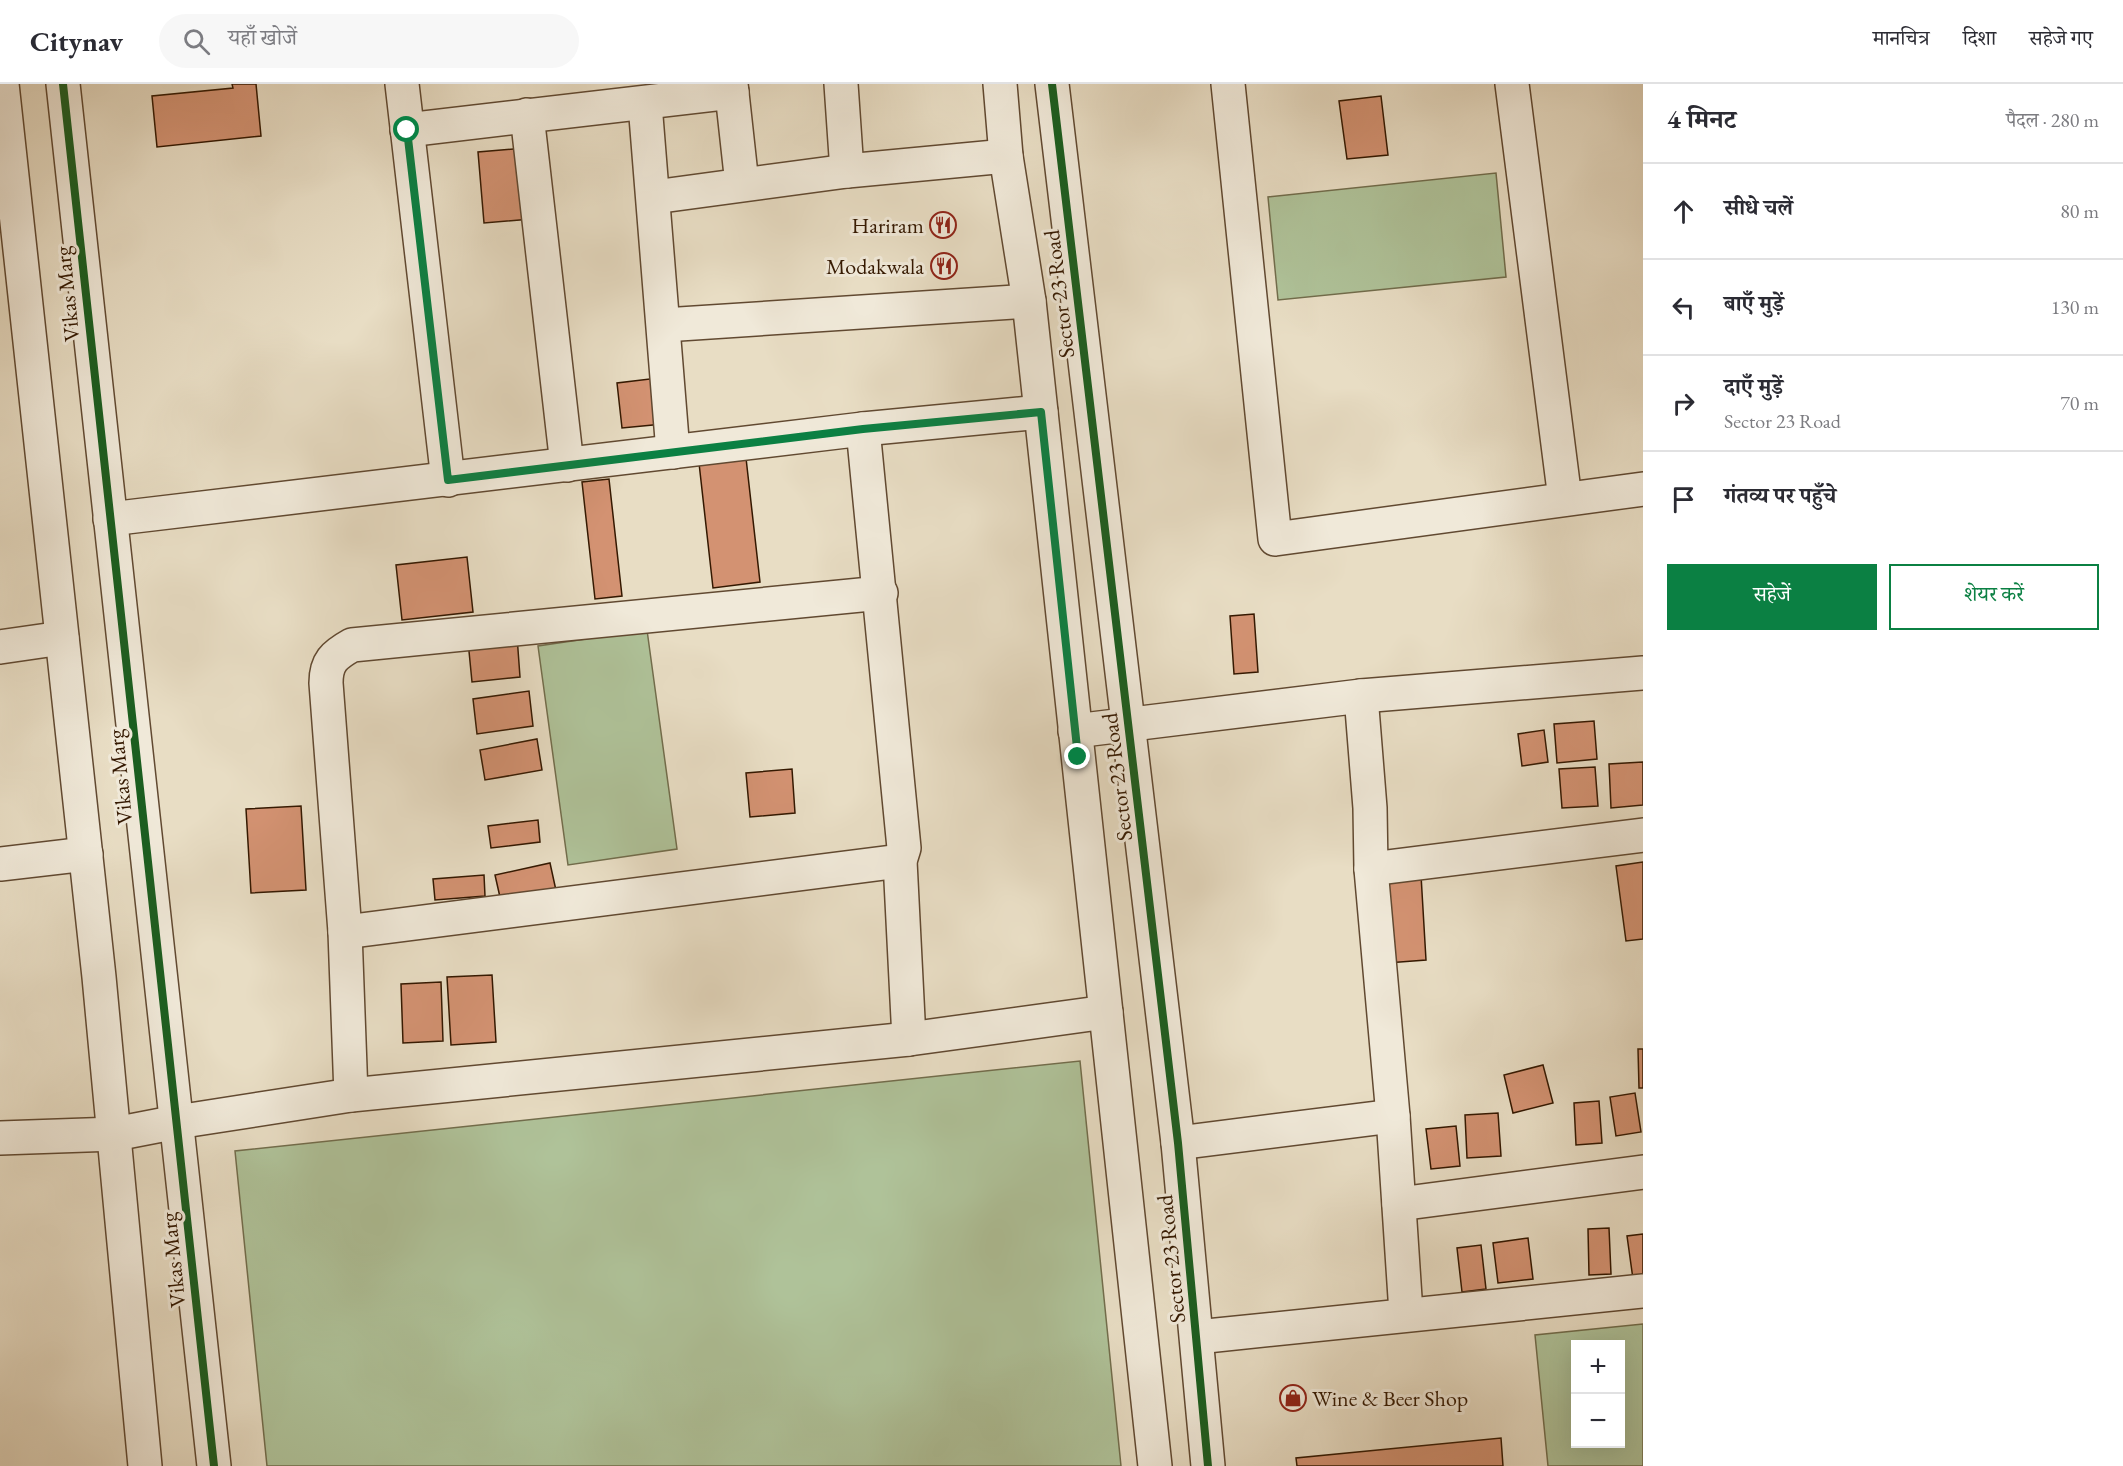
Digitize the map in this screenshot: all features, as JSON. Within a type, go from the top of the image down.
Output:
[{"type":"street","name":"Vikas Marg","points":[[2,84],[115,1134],[145,1466]]},
{"type":"street","name":"Vikas Marg","points":[[63,84],[213,1466]]},
{"type":"street","points":[[402,84],[448,480]]},
{"type":"street","points":[[840,84],[847,171]]},
{"type":"street","name":"Sector 23 Road","points":[[1000,84],[1006,156],[1029,301],[1155,1466]]},
{"type":"street","name":"Sector 23 Road","points":[[1052,84],[1178,1143],[1208,1466]]},
{"type":"street","points":[[1228,84],[1275,539],[1643,489]]},
{"type":"street","points":[[1512,84],[1565,500]]},
{"type":"street","points":[[407,130],[645,104],[732,88],[742,184]]},
{"type":"street","points":[[645,104],[673,452]]},
{"type":"street","points":[[527,116],[567,465]]},
{"type":"street","points":[[654,197],[847,171],[1006,156]]},
{"type":"street","points":[[664,325],[1029,301]]},
{"type":"street","points":[[110,519],[863,429],[1041,412]]},
{"type":"street","points":[[863,429],[881,593],[904,848],[900,861],[909,1039]]},
{"type":"street","points":[[351,1095],[345,932],[326,683],[326,670],[333,656],[352,645],[881,593]]},
{"type":"street","points":[[0,647],[62,638]]},
{"type":"street","points":[[1075,731],[1361,696],[1643,673]]},
{"type":"street","points":[[1361,696],[1370,808],[1371,869],[1393,1116],[1406,1313]]},
{"type":"street","points":[[1371,869],[1643,836]]},
{"type":"street","points":[[0,864],[86,854]]},
{"type":"street","points":[[345,932],[900,861]]},
{"type":"street","points":[[0,1138],[115,1134],[351,1095],[909,1039],[1106,1012]]},
{"type":"street","points":[[1178,1143],[1393,1116]]},
{"type":"street","points":[[1399,1204],[1643,1172]]},
{"type":"street","points":[[1197,1337],[1406,1313],[1643,1291]]},
{"type":"green space","points":[[1496,173],[1506,277],[1278,300],[1268,197]]},
{"type":"green space","points":[[647,630],[677,849],[568,865],[538,646]]},
{"type":"green space","points":[[1080,1061],[1121,1466],[267,1466],[235,1151]]},
{"type":"green space","points":[[1643,1324],[1643,1466],[1548,1466],[1535,1335]]},
{"type":"building","points":[[232,84],[256,84],[261,136],[157,147],[152,96],[233,88]]},
{"type":"building","points":[[1381,96],[1388,155],[1347,159],[1339,101]]},
{"type":"building","points":[[525,148],[531,219],[484,223],[478,152]]},
{"type":"building","points":[[658,378],[663,424],[622,428],[617,383]]},
{"type":"building","points":[[746,458],[760,582],[713,588],[699,463]]},
{"type":"building","points":[[609,479],[622,596],[595,599],[582,482]]},
{"type":"building","points":[[467,557],[473,612],[402,620],[396,565]]},
{"type":"building","points":[[1254,614],[1258,672],[1234,674],[1230,616]]},
{"type":"building","points":[[517,636],[520,677],[472,682],[468,641]]},
{"type":"building","points":[[529,691],[533,726],[477,734],[473,699]]},
{"type":"building","points":[[1594,721],[1597,759],[1557,763],[1554,724]]},
{"type":"building","points":[[1544,730],[1548,762],[1522,766],[1518,734]]},
{"type":"building","points":[[537,739],[542,770],[485,780],[480,750]]},
{"type":"building","points":[[1643,762],[1643,805],[1611,808],[1609,764]]},
{"type":"building","points":[[1595,767],[1598,806],[1562,808],[1559,769]]},
{"type":"building","points":[[792,769],[795,813],[750,817],[746,773]]},
{"type":"building","points":[[301,806],[306,890],[251,893],[246,809]]},
{"type":"building","points":[[538,820],[540,842],[491,848],[488,826]]},
{"type":"building","points":[[1643,862],[1643,939],[1626,941],[1616,866]]},
{"type":"building","points":[[550,863],[557,895],[502,906],[495,875]]},
{"type":"building","points":[[484,875],[485,896],[435,900],[433,879]]},
{"type":"building","points":[[1421,875],[1426,960],[1387,963],[1382,878]]},
{"type":"building","points":[[492,975],[496,1042],[451,1045],[447,977]]},
{"type":"building","points":[[441,982],[443,1041],[403,1043],[401,984]]},
{"type":"building","points":[[1638,1049],[1643,1049],[1643,1088],[1639,1088]]},
{"type":"building","points":[[1543,1065],[1553,1103],[1513,1113],[1504,1075]]},
{"type":"building","points":[[1635,1093],[1641,1132],[1616,1136],[1610,1097]]},
{"type":"building","points":[[1599,1101],[1602,1143],[1576,1145],[1574,1103]]},
{"type":"building","points":[[1498,1113],[1501,1156],[1467,1158],[1465,1115]]},
{"type":"building","points":[[1456,1126],[1460,1166],[1431,1169],[1426,1129]]},
{"type":"building","points":[[1609,1228],[1611,1274],[1589,1275],[1588,1229]]},
{"type":"building","points":[[1643,1234],[1643,1277],[1633,1279],[1627,1236]]},
{"type":"building","points":[[1528,1238],[1533,1279],[1498,1283],[1493,1243]]},
{"type":"building","points":[[1481,1245],[1486,1289],[1462,1292],[1457,1248]]},
{"type":"building","points":[[1501,1438],[1503,1466],[1297,1466],[1296,1458]]},
{"type":"cycle path","points":[[63,84],[214,1466]]},
{"type":"cycle path","points":[[1052,84],[1178,1143],[1208,1466]]},
{"type":"place","name":"Hariram","points":[[943,225]]},
{"type":"place","name":"Modakwala","points":[[944,266]]},
{"type":"place","name":"Wine & Beer Shop","points":[[1293,1398]]},
{"type":"route","points":[[407,130],[448,480],[863,429],[1041,412],[1078,757]]}]
